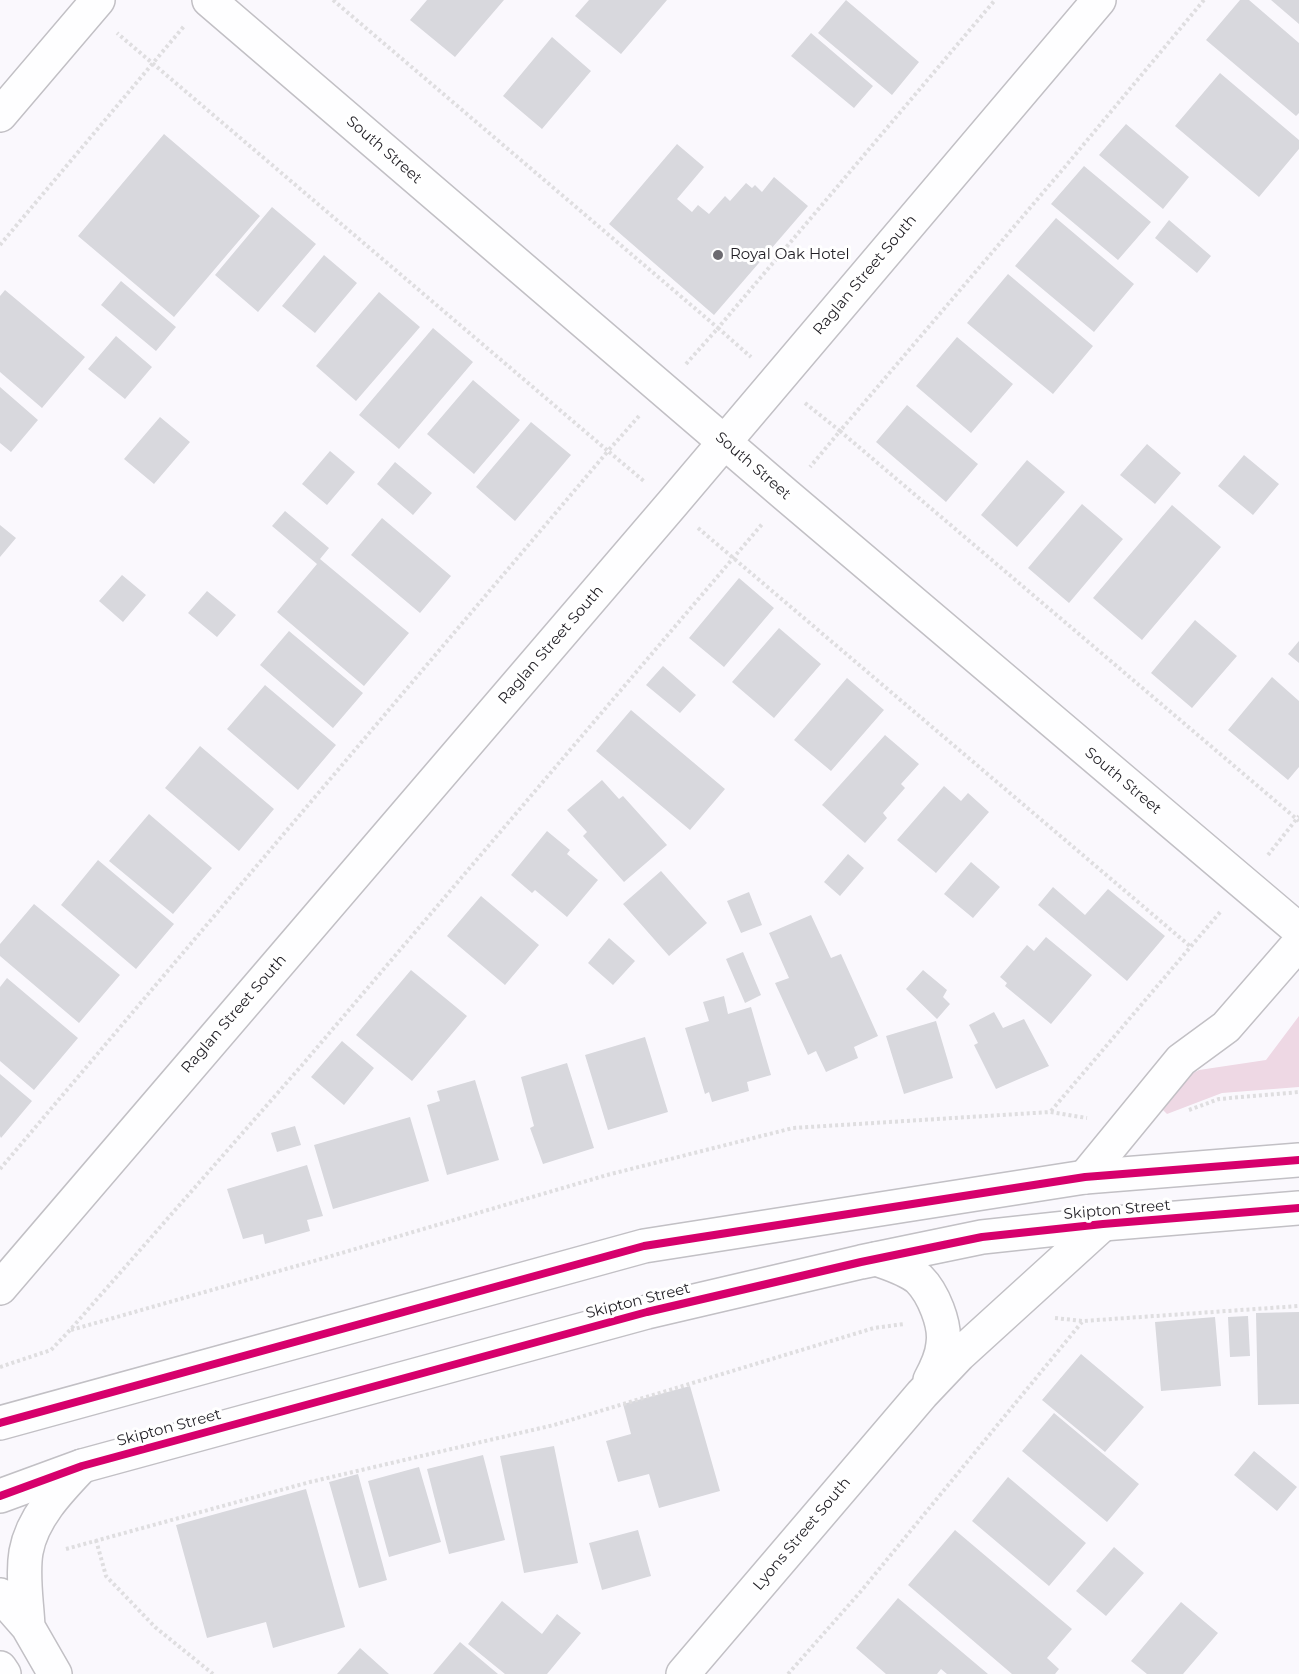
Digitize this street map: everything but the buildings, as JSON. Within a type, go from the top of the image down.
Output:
[{"type":"main road","points":[[0,115],[98,0]]},
{"type":"main road","name":"Raglan Street South","points":[[0,1288],[1099,0]]},
{"type":"main road","name":"South Street","points":[[199,9],[724,441],[1299,930]]},
{"type":"main road","points":[[1084,1177],[1188,1054],[1226,1027],[1299,943]]},
{"type":"main road","points":[[0,1423],[644,1246],[1084,1177],[1299,1160]]},
{"type":"main road","name":"Skipton Street","points":[[0,1496],[81,1466],[647,1312],[876,1259],[982,1237],[1103,1224],[1299,1208]]},
{"type":"main road","name":"Lyons Street South","points":[[683,1674],[922,1394],[959,1355],[1103,1224]]},
{"type":"main road","name":"Lyons Street South","points":[[876,1259],[909,1272],[918,1279],[930,1296],[940,1320],[943,1344],[936,1371],[922,1394]]},
{"type":"main road","points":[[28,1627],[25,1576],[27,1548],[47,1506],[81,1466]]},
{"type":"main road","points":[[0,1595],[28,1627],[55,1674]]},
{"type":"main road","points":[[0,1668],[4,1674]]},
{"type":"path","points":[[333,0],[718,328],[994,0]]},
{"type":"path","points":[[1204,0],[840,431],[1298,819]]},
{"type":"path","points":[[0,245],[199,9]]},
{"type":"path","points":[[0,1169],[608,451],[153,63]]},
{"type":"path","points":[[0,1366],[51,1350],[70,1330],[303,1064],[733,558],[1191,947],[1050,1112],[793,1128],[607,1175],[70,1330]]},
{"type":"path","points":[[1006,1311],[1083,1322],[1299,1306]]},
{"type":"path","points":[[64,1550],[310,1482],[554,1425],[874,1329],[940,1320]]},
{"type":"path","points":[[788,1674],[862,1590],[1083,1322]]},
{"type":"path","points":[[96,1540],[106,1576],[155,1627],[213,1674]]},
{"type":"shaded area","points":[[1299,1016],[1299,1087],[1222,1093],[1167,1114],[1163,1110],[1191,1074],[1199,1070],[1266,1060]]},
{"type":"cycle path","points":[[0,1423],[644,1246],[1085,1177],[1299,1160]]},
{"type":"cycle path","points":[[0,1496],[82,1466],[647,1312],[861,1262],[982,1237],[1103,1224],[1299,1208]]},
{"type":"place","name":"Royal Oak Hotel","points":[[718,255]]}]
